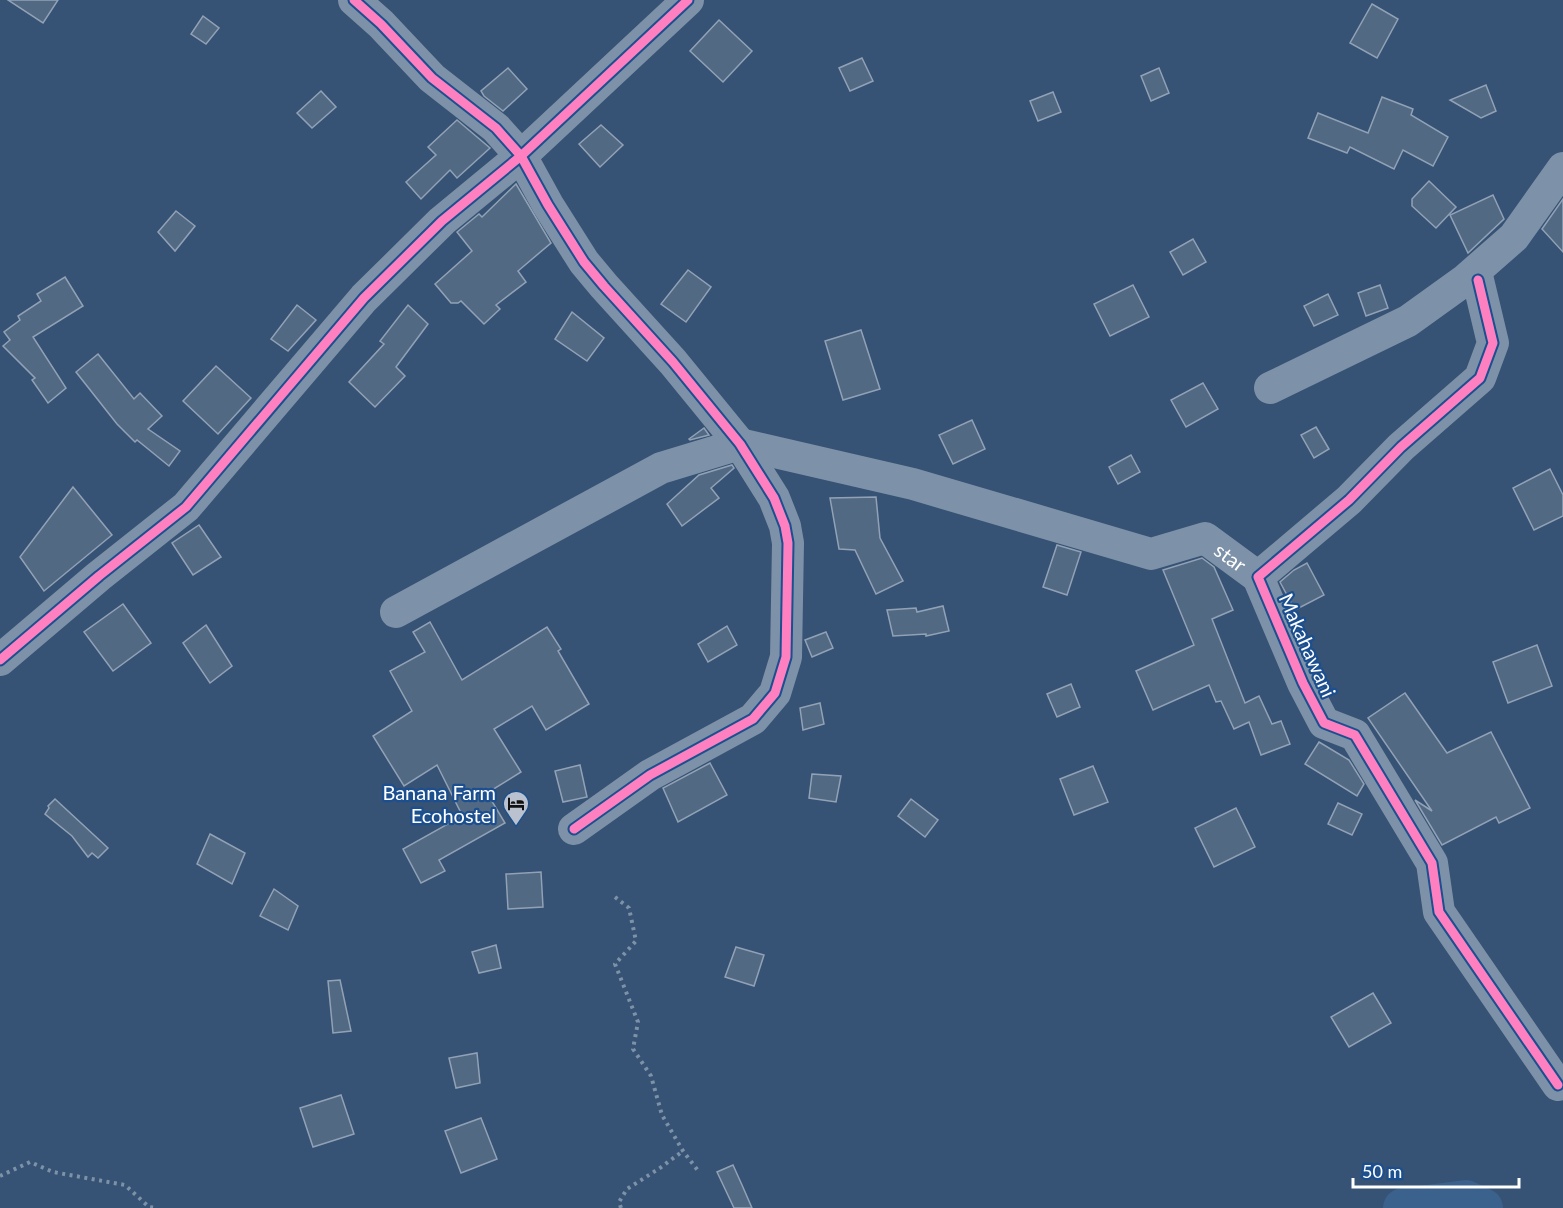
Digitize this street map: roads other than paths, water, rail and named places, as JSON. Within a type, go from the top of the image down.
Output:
[{"type":"street","points":[[354,0],[381,24],[432,78],[496,128],[521,156],[548,205],[584,262],[673,362],[740,444],[774,498],[787,533],[786,657],[775,693],[753,719],[650,775],[574,829]]},
{"type":"street","points":[[0,660],[99,576],[186,507],[364,298],[442,221],[521,156],[688,0]]},
{"type":"street","points":[[1270,388],[1408,321],[1465,279],[1514,237],[1563,168]]},
{"type":"street","name":"Makahawani","points":[[1478,280],[1493,343],[1480,378],[1401,447],[1349,500],[1258,577],[1303,683],[1324,723],[1355,735],[1432,863],[1439,912],[1558,1085]]},
{"type":"street","points":[[396,612],[661,468],[740,444]]},
{"type":"street","name":"star","points":[[740,444],[913,484],[1151,554],[1205,538],[1258,577]]},
{"type":"waterway","points":[[1403,1208],[1466,1200],[1483,1208]]},
{"type":"place","name":"Banana Farm Ecohostel","points":[[516,827]]}]
